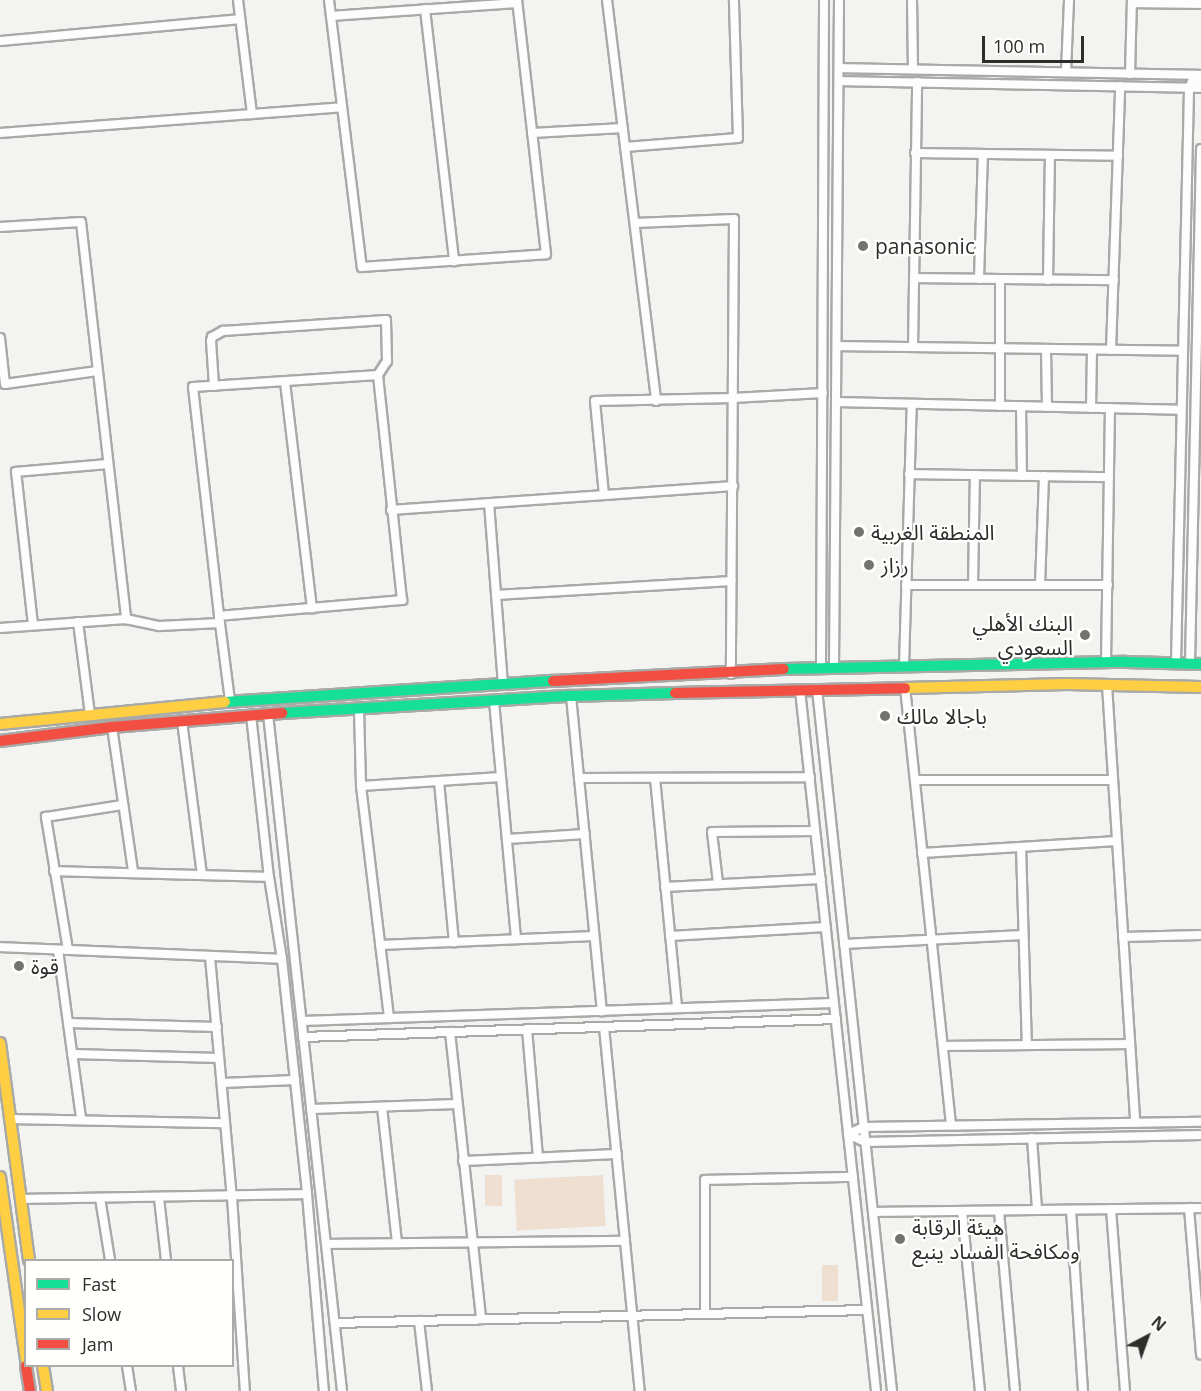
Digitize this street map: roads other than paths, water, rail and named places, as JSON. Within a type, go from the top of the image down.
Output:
[{"type":"main road","points":[[0,724],[230,701],[834,667],[1106,662],[1196,663]]},
{"type":"main road","points":[[0,741],[112,727],[251,715],[571,696],[905,687],[1107,685],[1201,687]]},
{"type":"main road","points":[[0,1042],[29,1259]]},
{"type":"main road","points":[[0,1177],[24,1345]]},
{"type":"main road","points":[[26,1367],[30,1391]]},
{"type":"main road","points":[[43,1367],[47,1391]]},
{"type":"street","points":[[238,0],[252,114]]},
{"type":"street","points":[[329,0],[362,267],[546,254],[517,1],[331,16]]},
{"type":"street","points":[[607,0],[656,401]]},
{"type":"street","points":[[625,147],[738,138],[734,0]]},
{"type":"street","points":[[821,668],[824,0]]},
{"type":"street","points":[[834,667],[839,0]]},
{"type":"street","points":[[912,0],[913,69]]},
{"type":"street","points":[[1066,72],[1069,0]]},
{"type":"street","points":[[1130,74],[1132,1],[1201,4]]},
{"type":"street","points":[[426,9],[454,261]]},
{"type":"street","points":[[0,41],[240,19]]},
{"type":"street","points":[[839,68],[1198,75]]},
{"type":"street","points":[[839,81],[1189,88],[1201,87],[1198,75]]},
{"type":"street","points":[[1176,663],[1189,88],[1198,75]]},
{"type":"street","points":[[913,347],[917,82]]},
{"type":"street","points":[[1112,350],[1120,87]]},
{"type":"street","points":[[0,133],[342,107]]},
{"type":"street","points":[[532,133],[622,128]]},
{"type":"street","points":[[1196,663],[1192,591],[1198,397],[1201,149]]},
{"type":"street","points":[[915,153],[1118,156]]},
{"type":"street","points":[[979,279],[983,154]]},
{"type":"street","points":[[1048,280],[1050,155]]},
{"type":"street","points":[[634,223],[734,219],[731,674]]},
{"type":"street","points":[[0,227],[81,222],[126,619]]},
{"type":"street","points":[[914,278],[1114,280]]},
{"type":"street","points":[[1000,279],[1000,406]]},
{"type":"street","points":[[1183,321],[1199,316]]},
{"type":"street","points":[[0,628],[126,619],[159,626],[402,600],[378,375],[387,361],[386,320],[223,331],[211,341],[214,386]]},
{"type":"street","points":[[1183,321],[1199,329]]},
{"type":"street","points":[[0,338],[5,384],[97,371]]},
{"type":"street","points":[[837,346],[1182,351]]},
{"type":"street","points":[[1046,349],[1047,407]]},
{"type":"street","points":[[1091,408],[1092,350]]},
{"type":"street","points":[[230,701],[193,387],[378,375]]},
{"type":"street","points":[[285,382],[312,608]]},
{"type":"street","points":[[604,495],[595,401],[656,401],[823,393]]},
{"type":"street","points":[[836,402],[1181,410]]},
{"type":"street","points":[[904,666],[912,404]]},
{"type":"street","points":[[1022,406],[1022,476]]},
{"type":"street","points":[[1106,662],[1110,408]]},
{"type":"street","points":[[33,625],[16,472],[107,464]]},
{"type":"street","points":[[909,474],[1109,477]]},
{"type":"street","points":[[973,585],[975,475]]},
{"type":"street","points":[[1040,585],[1044,476]]},
{"type":"street","points":[[391,510],[733,486]]},
{"type":"street","points":[[489,503],[503,684]]},
{"type":"street","points":[[496,595],[732,581]]},
{"type":"street","points":[[906,585],[1108,585]]},
{"type":"street","points":[[1192,591],[1201,591]]},
{"type":"street","points":[[78,622],[90,714]]},
{"type":"street","points":[[1107,685],[1135,1123]]},
{"type":"street","points":[[905,687],[951,1125]]},
{"type":"street","points":[[817,689],[892,1391]]},
{"type":"street","points":[[800,690],[876,1391]]},
{"type":"street","points":[[571,696],[602,1011]]},
{"type":"street","points":[[494,701],[516,939]]},
{"type":"street","points":[[359,709],[361,786],[389,1018]]},
{"type":"street","points":[[268,714],[342,1391]]},
{"type":"street","points":[[251,715],[269,877],[282,959],[307,1194],[324,1391]]},
{"type":"street","points":[[182,721],[202,874]]},
{"type":"street","points":[[112,727],[133,871]]},
{"type":"street","points":[[361,786],[501,777]]},
{"type":"street","points":[[579,778],[810,777]]},
{"type":"street","points":[[655,778],[676,1008]]},
{"type":"street","points":[[915,780],[1113,780]]},
{"type":"street","points":[[439,781],[454,942]]},
{"type":"street","points":[[68,950],[46,817],[123,805]]},
{"type":"street","points":[[718,883],[712,832],[815,831]]},
{"type":"street","points":[[507,840],[585,834]]},
{"type":"street","points":[[922,853],[1117,841]]},
{"type":"street","points":[[1021,847],[1026,1045]]},
{"type":"street","points":[[54,871],[133,871],[269,877]]},
{"type":"street","points":[[665,886],[821,879]]},
{"type":"street","points":[[670,936],[826,927]]},
{"type":"street","points":[[844,944],[1023,935]]},
{"type":"street","points":[[1123,937],[1201,935]]},
{"type":"street","points":[[380,945],[594,936]]},
{"type":"street","points":[[0,947],[282,959]]},
{"type":"street","points":[[58,950],[81,1119]]},
{"type":"street","points":[[210,957],[232,1197],[245,1391]]},
{"type":"street","points":[[302,1021],[834,1003]]},
{"type":"street","points":[[486,1015],[486,1031]]},
{"type":"street","points":[[303,1037],[836,1019]]},
{"type":"street","points":[[68,1023],[217,1027]]},
{"type":"street","points":[[604,1027],[640,1391]]},
{"type":"street","points":[[527,1029],[538,1158]]},
{"type":"street","points":[[450,1032],[481,1319]]},
{"type":"street","points":[[943,1046],[1130,1044]]},
{"type":"street","points":[[72,1054],[219,1058]]},
{"type":"street","points":[[222,1083],[295,1080]]},
{"type":"street","points":[[311,1109],[458,1104]]},
{"type":"street","points":[[382,1107],[397,1243]]},
{"type":"street","points":[[10,1119],[225,1124]]},
{"type":"street","points":[[848,1134],[864,1126],[1201,1122]]},
{"type":"street","points":[[848,1134],[865,1142],[1201,1135]]},
{"type":"street","points":[[1032,1138],[1037,1210]]},
{"type":"street","points":[[464,1161],[617,1154]]},
{"type":"street","points":[[705,1314],[705,1180],[853,1177]]},
{"type":"street","points":[[21,1199],[307,1194]]},
{"type":"street","points":[[100,1198],[110,1259]]},
{"type":"street","points":[[159,1198],[166,1259]]},
{"type":"street","points":[[1189,1208],[1201,1355]]},
{"type":"street","points":[[873,1212],[1201,1208]]},
{"type":"street","points":[[1111,1209],[1125,1391]]},
{"type":"street","points":[[1071,1210],[1083,1391]]},
{"type":"street","points":[[962,1211],[980,1391]]},
{"type":"street","points":[[999,1211],[1016,1391]]},
{"type":"street","points":[[326,1244],[625,1241]]},
{"type":"street","points":[[335,1323],[867,1310]]},
{"type":"street","points":[[419,1321],[428,1391]]},
{"type":"street","points":[[127,1367],[131,1391]]},
{"type":"street","points":[[178,1367],[181,1391]]},
{"type":"place","name":"panasonic","points":[[863,246]]},
{"type":"place","name":"المنطقة الغربية","points":[[859,532]]},
{"type":"place","name":"رزاز","points":[[869,565]]},
{"type":"place","name":"البنك الأهلي السعودي","points":[[1085,635]]},
{"type":"place","name":"باجالا مالك","points":[[885,716]]},
{"type":"place","name":"قوة","points":[[19,966]]},
{"type":"place","name":"هيئة الرقابة ومكافحة الفساد ينبع","points":[[900,1239]]}]
